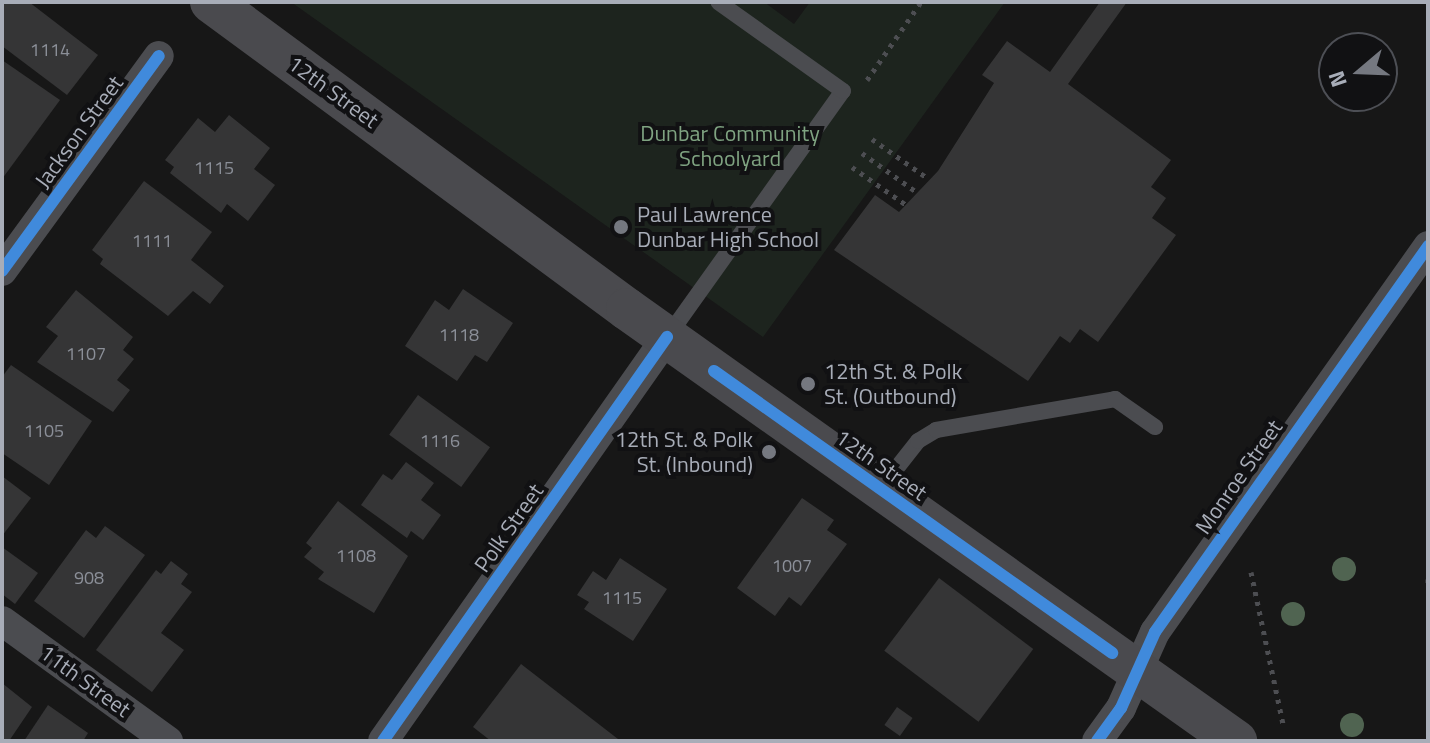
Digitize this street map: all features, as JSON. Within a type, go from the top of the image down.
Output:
[{"type":"main road","name":"12th Street","points":[[211,2],[667,337],[1236,741]]},
{"type":"street","name":"Jackson Street","points":[[2,271],[159,56]]},
{"type":"street","name":"Monroe Street","points":[[1097,741],[1170,609],[1428,246]]},
{"type":"street","name":"Polk Street","points":[[383,741],[667,337]]},
{"type":"street","name":"11th Street","points":[[2,621],[168,741]]},
{"type":"lane","points":[[667,337],[843,91],[718,2]]},
{"type":"lane","points":[[880,489],[918,441],[936,430],[1115,399],[1155,427]]},
{"type":"path","points":[[863,84],[921,2]]},
{"type":"path","points":[[872,139],[926,177]]},
{"type":"path","points":[[862,153],[915,191]]},
{"type":"path","points":[[852,167],[905,204]]},
{"type":"path","points":[[1251,572],[1284,728]]},
{"type":"green space","name":"Dunbar Community Schoolyard","points":[[291,2],[764,2],[794,24],[810,2],[1005,2],[763,337]]},
{"type":"building","points":[[2,2],[29,2],[98,55],[67,95],[2,46]]},
{"type":"building","points":[[1100,2],[1127,2],[1068,84],[1171,160],[1151,187],[1166,198],[1152,218],[1176,235],[1098,342],[1080,329],[1070,343],[1060,336],[1028,381],[834,250],[875,195],[899,212],[938,171],[994,83],[982,75],[1007,41],[1050,72]]},
{"type":"building","points":[[2,60],[60,100],[2,179]]},
{"type":"building","points":[[229,115],[270,148],[254,169],[275,185],[248,221],[227,204],[221,213],[170,173],[174,167],[165,160],[198,118],[215,132]]},
{"type":"building","points":[[144,181],[212,232],[191,260],[224,286],[210,304],[193,291],[168,316],[100,264],[103,259],[92,250]]},
{"type":"building","points":[[463,289],[513,323],[487,362],[475,355],[457,381],[405,346],[435,300],[449,310]]},
{"type":"building","points":[[76,290],[133,337],[123,350],[134,359],[117,380],[130,390],[113,412],[37,362],[58,336],[46,327]]},
{"type":"building","points":[[11,365],[92,421],[49,485],[2,453],[2,377]]},
{"type":"building","points":[[418,395],[490,447],[461,487],[389,435]]},
{"type":"building","points":[[406,462],[434,483],[421,500],[441,515],[423,540],[411,531],[407,538],[361,505],[383,474],[392,480]]},
{"type":"building","points":[[2,476],[31,498],[2,536]]},
{"type":"building","points":[[802,498],[834,520],[827,530],[847,544],[801,606],[789,597],[775,616],[737,588]]},
{"type":"building","points":[[338,501],[408,556],[374,613],[318,579],[324,572],[304,557],[312,548],[306,543]]},
{"type":"building","points":[[105,526],[145,555],[84,638],[34,601],[86,530],[96,538]]},
{"type":"building","points":[[2,547],[38,573],[15,604],[2,594]]},
{"type":"building","points":[[620,558],[667,589],[633,641],[584,609],[589,602],[577,595],[593,571],[606,580]]},
{"type":"building","points":[[171,561],[188,574],[181,584],[192,592],[161,633],[184,650],[152,692],[96,650],[156,570],[161,574]]},
{"type":"building","points":[[939,578],[1033,649],[978,722],[884,651]]},
{"type":"building","points":[[521,664],[618,739],[491,741],[473,727]]},
{"type":"building","points":[[2,683],[32,707],[9,741],[2,741]]},
{"type":"building","points":[[48,705],[88,733],[83,741],[24,741]]},
{"type":"building","points":[[897,707],[913,718],[900,736],[884,725]]},
{"type":"cycle path","points":[[2,271],[159,56]]},
{"type":"cycle path","points":[[1097,741],[1121,708],[1155,632],[1428,246]]},
{"type":"cycle path","points":[[383,741],[667,337]]},
{"type":"cycle path","points":[[714,371],[1112,653]]},
{"type":"place","name":"Paul Lawrence Dunbar High School","points":[[621,227]]},
{"type":"place","name":"12th St. & Polk St. (Outbound)","points":[[808,384]]},
{"type":"place","name":"12th St. & Polk St. (Inbound)","points":[[769,452]]}]
